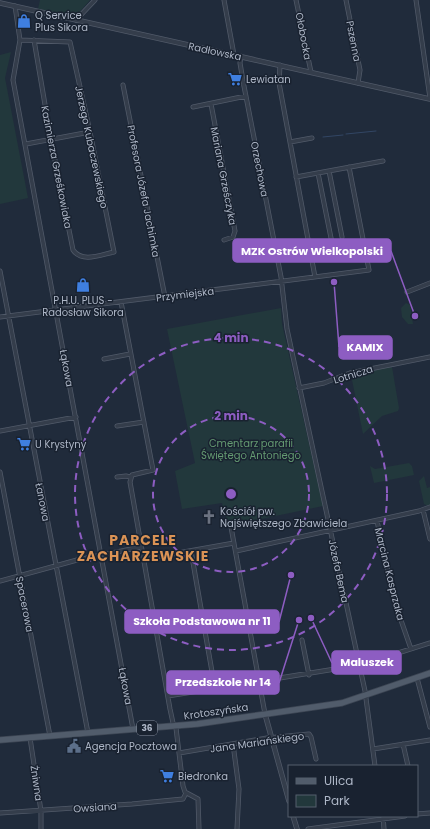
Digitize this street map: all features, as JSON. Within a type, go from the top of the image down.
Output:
[{"type":"main road","name":"Krotoszyńska","points":[[0,740],[175,726],[342,703],[430,673]]},
{"type":"street","points":[[76,20],[95,0]]},
{"type":"street","points":[[224,0],[234,55]]},
{"type":"street","name":"Ołobocka","points":[[296,0],[310,72]]},
{"type":"street","name":"Pszenna","points":[[346,0],[360,70],[358,83]]},
{"type":"street","points":[[416,0],[430,99]]},
{"type":"street","name":"Radłowska","points":[[0,3],[430,99]]},
{"type":"street","name":"Łąkowa","points":[[15,6],[20,40],[14,80],[133,729]]},
{"type":"street","points":[[20,40],[34,40]]},
{"type":"street","name":"Jerzego Kubaczewskiego","points":[[34,40],[70,42],[114,252]]},
{"type":"street","name":"Kazimierza Grześkowiaka","points":[[34,40],[51,140],[73,250],[77,256],[84,258],[114,252]]},
{"type":"street","name":"Orzechowa","points":[[241,56],[240,65],[281,282]]},
{"type":"street","points":[[280,65],[280,83],[315,277]]},
{"type":"street","name":"Profesora Józefa Jachimka","points":[[123,85],[165,297]]},
{"type":"street","points":[[193,107],[246,96]]},
{"type":"street","name":"Mariana Grześczyka","points":[[211,104],[235,231],[233,237],[224,240]]},
{"type":"street","points":[[26,144],[90,132]]},
{"type":"street","points":[[290,142],[312,138]]},
{"type":"street","points":[[296,178],[349,167],[383,162]]},
{"type":"street","name":"Przymiejska","points":[[0,317],[369,270],[349,167]]},
{"type":"street","points":[[329,171],[342,237]]},
{"type":"street","points":[[318,173],[334,253]]},
{"type":"street","name":"Łanowa","points":[[0,271],[28,426],[88,733]]},
{"type":"street","name":"Józefa Bema","points":[[281,282],[286,329],[360,665],[366,696],[375,765]]},
{"type":"street","points":[[407,292],[430,283]]},
{"type":"street","points":[[117,477],[130,477],[132,475],[152,470],[121,302]]},
{"type":"street","points":[[104,358],[130,354]]},
{"type":"street","name":"Lotnicza","points":[[300,388],[324,383],[356,372],[430,357]]},
{"type":"street","points":[[0,430],[76,417]]},
{"type":"street","points":[[118,426],[144,422]]},
{"type":"street","name":"Spacerowa","points":[[0,472],[50,736]]},
{"type":"street","points":[[130,477],[168,696],[176,728],[183,786],[186,792],[196,796],[198,800],[199,829]]},
{"type":"street","points":[[236,551],[377,521],[430,507]]},
{"type":"street","points":[[423,510],[430,539]]},
{"type":"street","name":"Marcina Kasprzaka","points":[[377,521],[395,603],[411,649]]},
{"type":"street","points":[[231,526],[265,714],[288,797]]},
{"type":"street","points":[[144,559],[234,543]]},
{"type":"street","points":[[0,580],[19,577],[55,566],[141,547]]},
{"type":"street","points":[[191,551],[215,689]]},
{"type":"street","points":[[302,640],[309,675]]},
{"type":"street","points":[[168,696],[309,675],[360,665],[430,643]]},
{"type":"street","points":[[417,678],[430,726]]},
{"type":"street","name":"Jana Mariańskiego","points":[[179,753],[308,734],[311,737],[316,760]]},
{"type":"street","name":"Żniwna","points":[[30,738],[41,811],[41,829]]},
{"type":"street","points":[[373,749],[430,740]]},
{"type":"street","points":[[233,744],[239,789],[237,829]]},
{"type":"street","points":[[403,744],[408,765]]},
{"type":"street","name":"Owsiana","points":[[0,813],[182,799],[186,792]]},
{"type":"street","points":[[418,814],[430,812]]},
{"type":"street","points":[[293,817],[297,829]]},
{"type":"street","points":[[308,829],[394,817]]},
{"type":"street","points":[[383,818],[384,829]]},
{"type":"green space","points":[[40,0],[90,0],[76,16],[38,9]]},
{"type":"green space","points":[[11,52],[5,78],[28,198],[0,204],[0,55]]},
{"type":"green space","points":[[406,303],[410,305],[413,324],[408,324],[402,317],[401,308]]},
{"type":"green space","name":"Cmentarz parafii Świętego Antoniego","points":[[281,308],[282,324],[323,506],[228,526],[222,503],[182,509],[175,471],[195,463],[167,329]]},
{"type":"green space","points":[[392,367],[399,408],[398,411],[382,416],[363,434],[351,375]]},
{"type":"green space","points":[[409,463],[412,466],[414,475],[374,483],[370,466],[375,469]]},
{"type":"green space","points":[[424,476],[427,488],[430,487],[430,505],[428,506],[424,504],[419,481]]},
{"type":"waterway","points":[[346,134],[376,131]]},
{"type":"waterway","points":[[323,137],[343,135]]},
{"type":"place","name":"Q Service Plus Sikora","points":[[24,21]]},
{"type":"place","name":"Lewiatan","points":[[235,79]]},
{"type":"place","name":"KAMIX","points":[[334,282]]},
{"type":"place","name":"P.H.U. PLUS - Radosław Sikora","points":[[83,285]]},
{"type":"place","name":"MZK Ostrów Wielkopolski","points":[[415,316]]},
{"type":"place","name":"U Krystyny","points":[[24,444]]},
{"type":"place","name":"Kościół pw. Najświętszego Zbawiciela","points":[[209,517]]},
{"type":"place","name":"Szkoła Podstawowa nr 11","points":[[291,575]]},
{"type":"place","name":"Maluszek","points":[[311,618]]},
{"type":"place","name":"Przedszkole Nr 14","points":[[299,620]]},
{"type":"place","name":"Agencja Pocztowa","points":[[74,746]]},
{"type":"place","name":"Biedronka","points":[[167,776]]},
{"type":"district","name":"PARCELE ZACHARZEWSKIE","points":[[143,548]]}]
